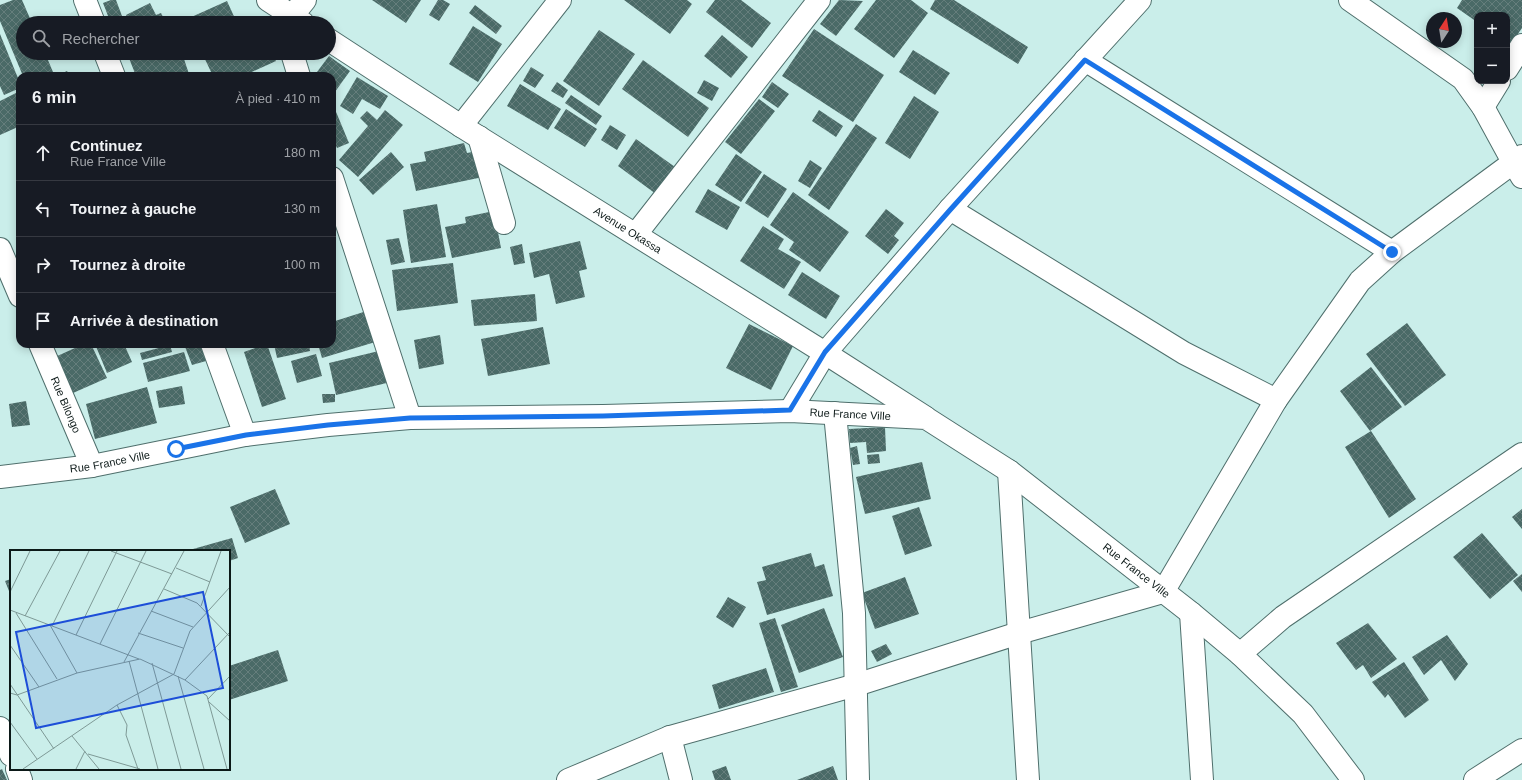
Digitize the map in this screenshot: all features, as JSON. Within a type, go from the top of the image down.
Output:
[{"type":"street","points":[[85,0],[91,16]]},
{"type":"street","points":[[504,224],[470,132],[560,0]]},
{"type":"street","points":[[636,234],[819,0]]},
{"type":"street","points":[[790,410],[825,352],[950,210],[1140,0]]},
{"type":"street","points":[[568,780],[670,737],[856,685],[1019,633],[1163,592],[1276,400],[1360,281],[1392,252],[1519,165],[1463,78],[1350,0]]},
{"type":"street","name":"Avenue Okassa","points":[[336,45],[470,132],[825,352],[926,418]]},
{"type":"street","points":[[1510,64],[1522,45]]},
{"type":"street","points":[[108,60],[112,72]]},
{"type":"street","points":[[294,60],[298,72]]},
{"type":"street","points":[[1085,60],[1392,252]]},
{"type":"street","points":[[1483,107],[1497,84]]},
{"type":"street","points":[[336,190],[410,418]]},
{"type":"street","points":[[950,210],[1184,353],[1276,400]]},
{"type":"street","points":[[0,249],[16,287]]},
{"type":"street","name":"Rue Bilongo","points":[[42,348],[92,466]]},
{"type":"street","points":[[213,348],[246,435]]},
{"type":"street","name":"Rue France Ville","points":[[0,476],[92,466],[246,435],[328,425],[410,418],[603,416],[790,410],[926,418],[1009,471],[1191,613],[1240,654],[1303,714],[1353,780]]},
{"type":"street","points":[[835,413],[854,613],[858,780]]},
{"type":"street","points":[[1240,654],[1282,617],[1522,454]]},
{"type":"street","points":[[1009,471],[1013,556],[1028,780]]},
{"type":"street","points":[[1191,613],[1202,780]]},
{"type":"street","points":[[0,728],[10,753]]},
{"type":"street","points":[[670,737],[681,780]]},
{"type":"street","points":[[1475,780],[1522,750]]},
{"type":"street","points":[[17,770],[21,780]]},
{"type":"building","points":[[13,0],[22,0],[29,16],[16,16],[16,59],[0,21],[0,5]]},
{"type":"building","points":[[116,0],[122,16],[108,16],[103,3]]},
{"type":"building","points":[[372,0],[421,0],[406,23]]},
{"type":"building","points":[[438,0],[443,0],[450,4],[439,21],[429,15]]},
{"type":"building","points":[[624,0],[687,0],[692,4],[670,34]]},
{"type":"building","points":[[715,0],[741,0],[771,23],[752,48],[706,12]]},
{"type":"building","points":[[839,0],[863,1],[836,36],[820,24]]},
{"type":"building","points":[[876,0],[911,0],[928,13],[894,58],[854,29]]},
{"type":"building","points":[[935,0],[954,0],[1028,47],[1018,64],[930,9]]},
{"type":"building","points":[[1462,0],[1522,0],[1522,28],[1511,44],[1510,12],[1474,12],[1474,20],[1457,8]]},
{"type":"building","points":[[227,1],[234,16],[194,16]]},
{"type":"building","points":[[150,3],[156,15],[161,13],[162,16],[126,16]]},
{"type":"building","points":[[475,5],[502,26],[496,34],[469,13]]},
{"type":"building","points":[[473,26],[502,44],[478,82],[449,64]]},
{"type":"building","points":[[814,29],[884,75],[853,122],[782,76]]},
{"type":"building","points":[[599,30],[635,54],[599,106],[563,81]]},
{"type":"building","points":[[0,34],[16,73],[16,90],[4,95],[0,86]]},
{"type":"building","points":[[722,35],[748,57],[731,78],[704,56]]},
{"type":"building","points":[[913,50],[950,73],[935,95],[899,72]]},
{"type":"building","points":[[16,60],[48,60],[53,72],[21,72]]},
{"type":"building","points":[[130,60],[184,60],[188,72],[134,72]]},
{"type":"building","points":[[205,60],[276,61],[252,72],[211,72]]},
{"type":"building","points":[[326,60],[335,60],[350,71],[336,90],[336,72],[317,72]]},
{"type":"building","points":[[643,60],[709,108],[688,137],[622,89]]},
{"type":"building","points":[[531,67],[544,75],[535,88],[523,81]]},
{"type":"building","points":[[357,77],[388,96],[380,109],[362,99],[353,114],[340,106]]},
{"type":"building","points":[[704,80],[719,88],[712,101],[697,93]]},
{"type":"building","points":[[557,82],[568,90],[563,98],[551,91]]},
{"type":"building","points":[[772,82],[789,94],[778,108],[762,97]]},
{"type":"building","points":[[520,84],[561,109],[548,130],[507,106]]},
{"type":"building","points":[[16,93],[16,128],[0,135],[0,101]]},
{"type":"building","points":[[571,95],[602,116],[596,125],[565,103]]},
{"type":"building","points":[[914,96],[939,112],[910,159],[885,143]]},
{"type":"building","points":[[759,99],[775,111],[741,154],[725,142]]},
{"type":"building","points":[[566,109],[597,129],[585,147],[554,128]]},
{"type":"building","points":[[385,110],[403,125],[358,177],[339,160],[368,126],[360,118],[367,111],[377,120]]},
{"type":"building","points":[[819,110],[843,126],[836,137],[812,121]]},
{"type":"building","points":[[336,112],[349,143],[337,148],[336,146]]},
{"type":"building","points":[[856,124],[877,138],[829,210],[808,195]]},
{"type":"building","points":[[610,125],[626,135],[617,150],[601,140]]},
{"type":"building","points":[[636,139],[675,167],[656,194],[618,166]]},
{"type":"building","points":[[464,143],[467,153],[478,151],[483,177],[416,191],[410,164],[426,161],[424,152]]},
{"type":"building","points":[[391,152],[404,167],[373,195],[359,180]]},
{"type":"building","points":[[736,154],[762,172],[741,202],[715,185]]},
{"type":"building","points":[[810,160],[822,168],[810,188],[798,181]]},
{"type":"building","points":[[764,174],[787,189],[768,218],[745,203]]},
{"type":"building","points":[[708,189],[740,207],[727,230],[695,212]]},
{"type":"building","points":[[793,192],[849,232],[820,272],[789,250],[794,242],[770,225]]},
{"type":"building","points":[[437,204],[446,257],[411,263],[403,210]]},
{"type":"building","points":[[886,209],[904,223],[894,236],[899,240],[888,254],[865,236]]},
{"type":"building","points":[[494,211],[501,248],[452,258],[445,227],[466,223],[465,217]]},
{"type":"building","points":[[763,226],[784,239],[778,249],[801,262],[784,289],[740,261]]},
{"type":"building","points":[[399,238],[405,262],[391,265],[386,240]]},
{"type":"building","points":[[580,241],[587,269],[579,271],[585,297],[556,304],[549,274],[534,278],[529,253]]},
{"type":"building","points":[[522,244],[525,263],[514,265],[510,247]]},
{"type":"building","points":[[453,263],[458,303],[397,311],[392,270]]},
{"type":"building","points":[[802,272],[840,296],[826,319],[788,295]]},
{"type":"building","points":[[535,294],[537,321],[474,326],[471,300]]},
{"type":"building","points":[[373,309],[382,340],[322,358],[319,348],[336,348],[336,321]]},
{"type":"building","points":[[1407,323],[1446,375],[1405,406],[1366,354]]},
{"type":"building","points":[[749,324],[793,346],[771,390],[726,368]]},
{"type":"building","points":[[543,327],[550,364],[488,376],[481,339]]},
{"type":"building","points":[[440,335],[444,364],[419,369],[414,340]]},
{"type":"building","points":[[75,348],[93,348],[107,378],[73,393],[55,357]]},
{"type":"building","points":[[97,348],[126,348],[132,362],[107,373]]},
{"type":"building","points":[[159,348],[171,348],[172,352],[142,360],[140,353]]},
{"type":"building","points":[[186,348],[201,348],[206,361],[192,365]]},
{"type":"building","points":[[256,348],[268,348],[286,399],[262,407],[244,352]]},
{"type":"building","points":[[275,348],[310,348],[310,351],[277,358]]},
{"type":"building","points":[[383,350],[391,382],[336,395],[329,363]]},
{"type":"building","points":[[184,352],[190,371],[148,382],[143,363]]},
{"type":"building","points":[[316,354],[322,376],[297,383],[291,361]]},
{"type":"building","points":[[1371,367],[1402,407],[1370,431],[1340,391]]},
{"type":"building","points":[[182,386],[185,404],[159,408],[156,391]]},
{"type":"building","points":[[147,387],[157,423],[95,439],[86,404]]},
{"type":"building","points":[[322,394],[335,394],[335,402],[323,403]]},
{"type":"building","points":[[26,401],[30,425],[12,427],[9,404]]},
{"type":"building","points":[[885,427],[886,451],[867,453],[866,442],[850,443],[849,429]]},
{"type":"building","points":[[1371,431],[1416,499],[1389,518],[1345,447]]},
{"type":"building","points":[[857,446],[860,464],[853,465],[850,448]]},
{"type":"building","points":[[879,454],[880,463],[868,464],[867,455]]},
{"type":"building","points":[[922,462],[931,499],[865,514],[856,477]]},
{"type":"building","points":[[275,489],[290,524],[245,543],[230,507]]},
{"type":"building","points":[[919,507],[932,546],[905,555],[892,516]]},
{"type":"building","points":[[1522,509],[1522,529],[1512,517]]},
{"type":"building","points":[[1482,533],[1518,575],[1490,599],[1453,557]]},
{"type":"building","points":[[232,538],[238,558],[230,561],[230,550],[193,549]]},
{"type":"building","points":[[811,553],[815,567],[824,564],[833,596],[767,615],[757,582],[766,580],[762,567]]},
{"type":"building","points":[[1522,574],[1522,592],[1513,581]]},
{"type":"building","points":[[905,577],[919,614],[875,629],[862,593]]},
{"type":"building","points":[[10,579],[10,594],[5,581]]},
{"type":"building","points":[[728,597],[746,607],[733,628],[716,617]]},
{"type":"building","points":[[824,608],[843,657],[799,673],[781,625]]},
{"type":"building","points":[[775,618],[798,687],[781,692],[759,623]]},
{"type":"building","points":[[1368,623],[1397,659],[1371,678],[1363,665],[1356,670],[1336,643]]},
{"type":"building","points":[[1447,635],[1468,664],[1455,681],[1441,660],[1424,675],[1412,657]]},
{"type":"building","points":[[886,644],[892,654],[877,662],[871,651]]},
{"type":"building","points":[[278,650],[288,681],[230,700],[230,666]]},
{"type":"building","points":[[1404,662],[1429,700],[1405,718],[1388,694],[1385,698],[1372,682]]},
{"type":"building","points":[[766,668],[774,692],[719,709],[712,685]]},
{"type":"building","points":[[726,766],[731,780],[715,780],[712,771]]},
{"type":"building","points":[[833,766],[838,780],[797,780]]},
{"type":"building","points":[[2,769],[7,780],[0,780],[0,770]]},
{"type":"route","points":[[176,449],[246,435],[328,425],[410,418],[603,416],[790,410],[825,352],[1085,60],[1392,252]]}]
